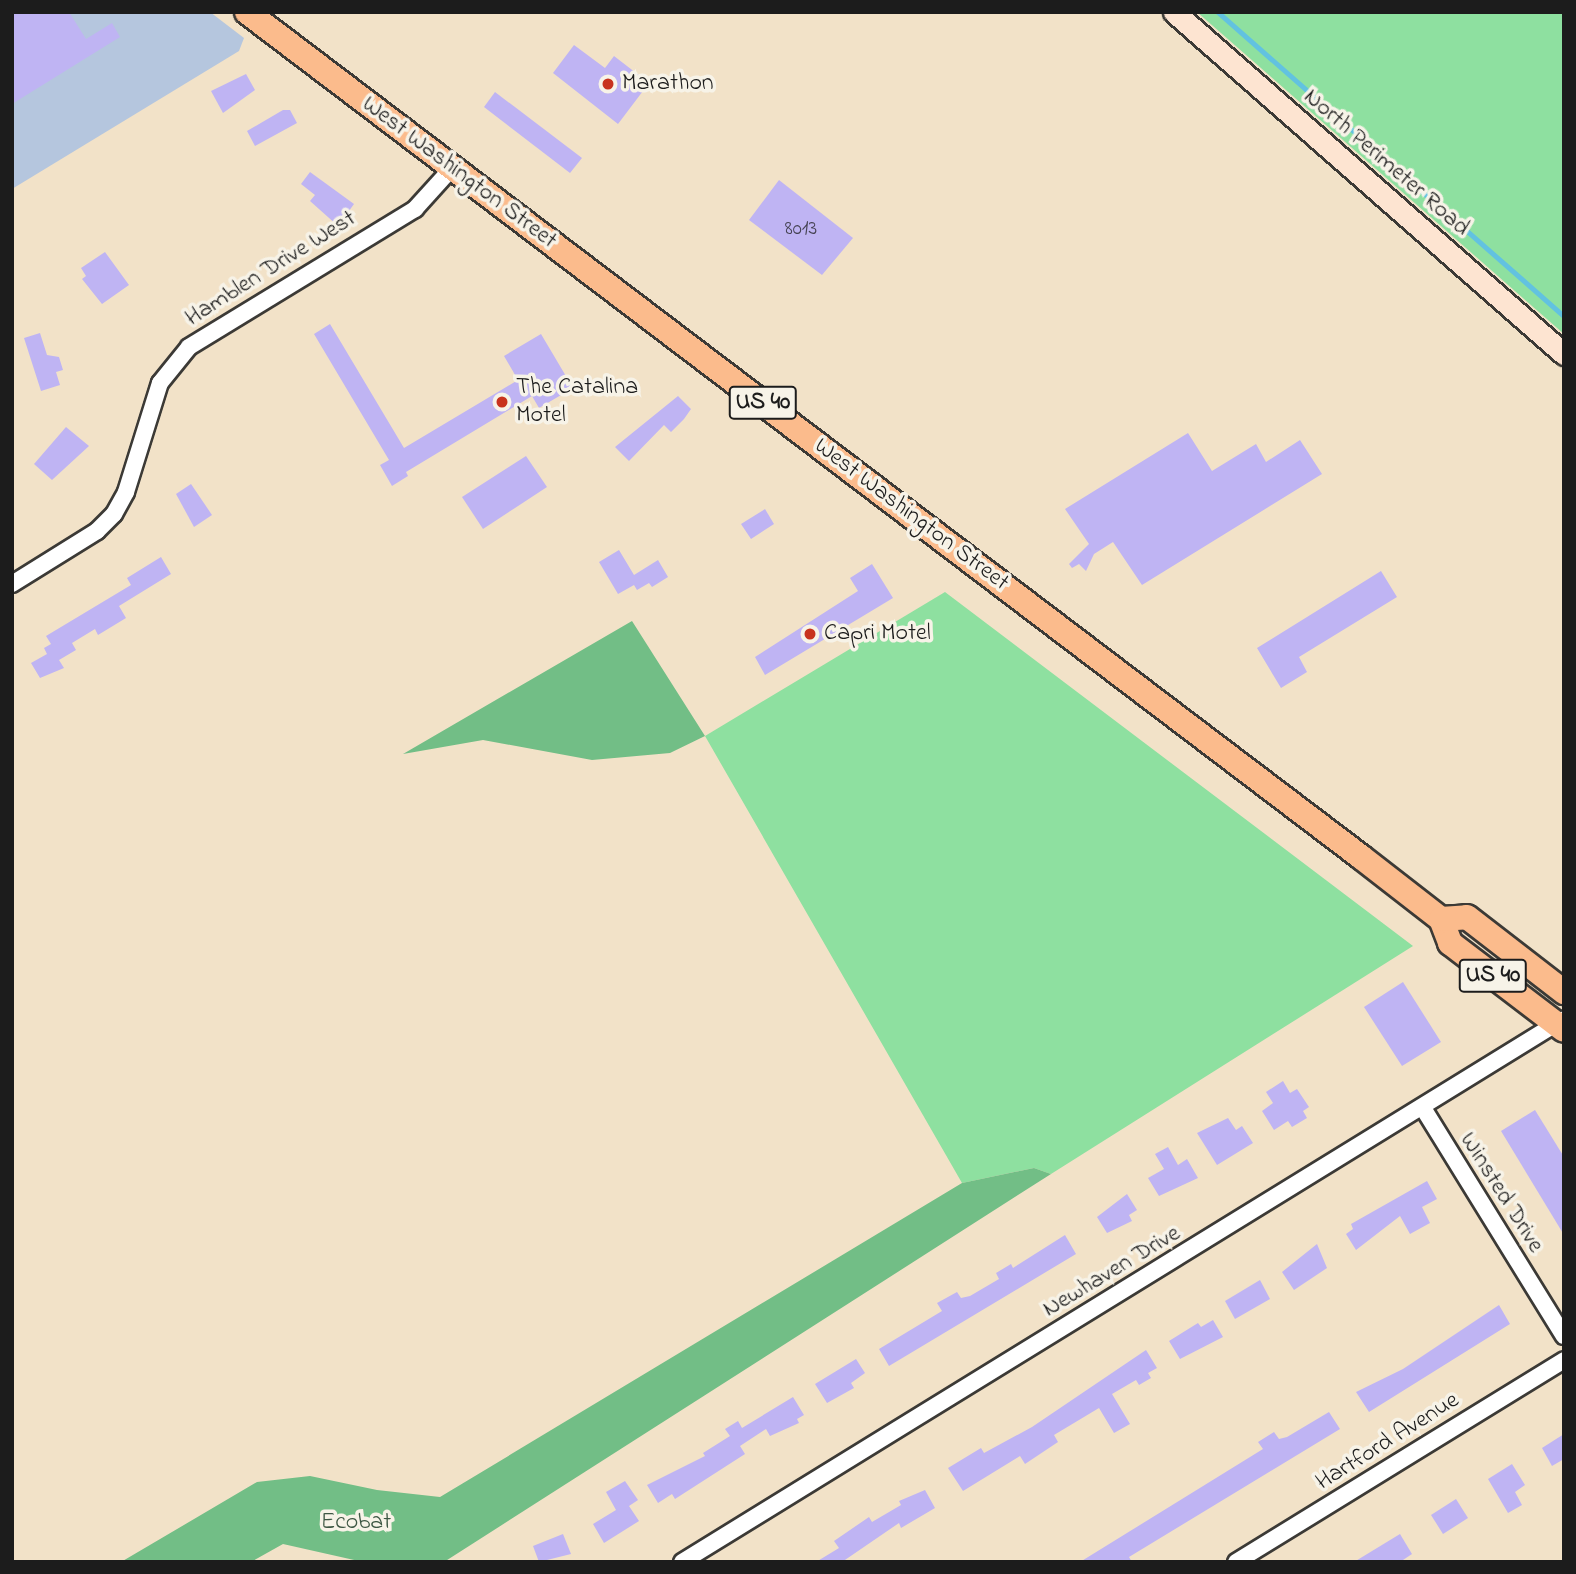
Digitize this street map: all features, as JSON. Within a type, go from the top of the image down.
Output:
[{"type":"main road","name":"West Washington Street","points":[[247,12],[1441,919],[1450,943],[1561,1024]]},
{"type":"main road","name":"US 40","points":[[1441,919],[1466,917],[1564,992]]},
{"type":"street","name":"North Perimeter Road","points":[[1174,12],[1564,354]]},
{"type":"street","name":"Hamblen Drive West","points":[[12,583],[97,531],[114,514],[126,492],[160,383],[188,347],[415,209],[452,168]]},
{"type":"street","name":"Newhaven Drive","points":[[682,1562],[1561,1024]]},
{"type":"street","name":"Winsted Drive","points":[[1423,1108],[1564,1336]]},
{"type":"street","name":"Hartford Avenue","points":[[1236,1562],[1564,1360]]},
{"type":"shaded area","points":[[12,12],[210,12],[244,38],[239,51],[12,189]]},
{"type":"green space","points":[[1197,12],[1564,12],[1564,334]]},
{"type":"green space","points":[[945,592],[1413,946],[1051,1174],[1034,1168],[962,1183],[705,736]]},
{"type":"green space","points":[[632,621],[705,736],[670,753],[592,760],[483,740],[403,754]]},
{"type":"green space","name":"Ecobat","points":[[1034,1168],[1051,1174],[444,1562],[363,1562],[283,1544],[251,1562],[121,1562],[257,1482],[310,1476],[377,1490],[440,1497],[962,1183]]},
{"type":"building","points":[[12,12],[69,12],[86,39],[112,23],[120,37],[12,104]]},
{"type":"building","name":"Marathon","points":[[574,45],[605,68],[614,56],[649,83],[618,124],[553,73]]},
{"type":"building","points":[[246,74],[255,90],[223,113],[211,91]]},
{"type":"building","points":[[495,92],[582,158],[570,173],[484,107]]},
{"type":"building","points":[[283,110],[290,110],[297,123],[255,146],[247,131]]},
{"type":"building","points":[[310,172],[354,204],[338,226],[310,201],[315,195],[301,184]]},
{"type":"building","points":[[779,180],[853,238],[822,275],[749,220]]},
{"type":"building","points":[[105,252],[129,285],[102,304],[82,279],[86,276],[81,268]]},
{"type":"building","name":"The Catalina Motel","points":[[330,324],[404,448],[518,380],[504,356],[541,334],[573,388],[539,408],[532,396],[406,472],[408,476],[392,486],[380,465],[389,460],[314,334]]},
{"type":"building","points":[[40,333],[47,355],[59,357],[63,370],[56,372],[60,385],[41,391],[24,338]]},
{"type":"building","points":[[678,396],[691,409],[684,419],[671,432],[664,425],[629,461],[615,447]]},
{"type":"building","points":[[66,427],[89,446],[52,480],[34,464]]},
{"type":"building","points":[[1188,433],[1212,471],[1256,444],[1266,462],[1300,440],[1322,474],[1142,585],[1113,542],[1094,554],[1086,571],[1079,564],[1072,568],[1069,564],[1089,544],[1065,509]]},
{"type":"building","points":[[526,456],[547,487],[483,529],[462,497]]},
{"type":"building","points":[[191,484],[212,515],[194,527],[176,494]]},
{"type":"building","points":[[765,509],[774,524],[751,539],[741,524]]},
{"type":"building","points":[[619,550],[634,575],[658,560],[668,577],[652,587],[649,583],[637,590],[634,585],[618,594],[599,562]]},
{"type":"building","points":[[161,557],[171,574],[119,606],[126,618],[98,635],[95,629],[72,643],[76,650],[59,660],[64,668],[40,678],[31,663],[47,654],[44,648],[51,644],[46,636],[131,585],[127,578]]},
{"type":"building","name":"Capri Motel","points":[[872,564],[893,598],[765,675],[755,657],[858,591],[850,578]]},
{"type":"building","points":[[1381,571],[1397,597],[1299,657],[1307,672],[1281,688],[1257,648]]},
{"type":"building","points":[[1403,982],[1441,1042],[1402,1066],[1364,1007]]},
{"type":"building","points":[[1283,1081],[1290,1093],[1297,1089],[1309,1107],[1303,1111],[1307,1118],[1292,1127],[1288,1121],[1274,1130],[1262,1111],[1273,1103],[1266,1092]]},
{"type":"building","points":[[1535,1110],[1564,1157],[1564,1235],[1501,1131]]},
{"type":"building","points":[[1228,1118],[1236,1130],[1242,1126],[1253,1143],[1217,1165],[1197,1133]]},
{"type":"building","points":[[1168,1147],[1178,1165],[1187,1159],[1198,1178],[1159,1196],[1148,1178],[1164,1169],[1155,1154]]},
{"type":"building","points":[[1427,1181],[1437,1199],[1422,1207],[1430,1223],[1410,1234],[1400,1216],[1356,1250],[1346,1234],[1353,1229],[1351,1224]]},
{"type":"building","points":[[1127,1194],[1137,1210],[1129,1215],[1132,1221],[1107,1233],[1097,1217]]},
{"type":"building","points":[[1065,1235],[1076,1254],[889,1366],[879,1349],[942,1311],[937,1303],[957,1292],[961,1298],[970,1296],[999,1279],[996,1273],[1011,1264],[1013,1268]]},
{"type":"building","points":[[1317,1244],[1327,1268],[1294,1290],[1282,1272]]},
{"type":"building","points":[[1260,1280],[1270,1299],[1235,1319],[1225,1301]]},
{"type":"building","points":[[1499,1305],[1510,1324],[1369,1412],[1356,1392],[1403,1369]]},
{"type":"building","points":[[1213,1320],[1223,1337],[1180,1359],[1169,1341],[1198,1323],[1201,1327]]},
{"type":"building","points":[[1146,1350],[1157,1368],[1148,1373],[1151,1378],[1139,1385],[1136,1380],[1112,1394],[1130,1424],[1114,1433],[1099,1408],[1054,1435],[1058,1442],[1025,1464],[1020,1456],[963,1491],[948,1468],[981,1448],[984,1453],[1032,1427]]},
{"type":"building","points":[[856,1359],[865,1373],[851,1383],[854,1388],[827,1403],[815,1384]]},
{"type":"building","points":[[793,1397],[804,1415],[797,1419],[799,1423],[770,1436],[766,1429],[740,1446],[745,1454],[675,1499],[672,1494],[658,1503],[647,1485],[705,1456],[703,1453],[730,1436],[725,1429],[738,1421],[742,1428]]},
{"type":"building","points":[[1329,1412],[1340,1429],[1129,1557],[1132,1562],[1080,1562],[1263,1449],[1258,1442],[1274,1432],[1279,1439],[1287,1437]]},
{"type":"building","points":[[1564,1434],[1564,1459],[1552,1466],[1542,1448]]},
{"type":"building","points":[[1512,1464],[1525,1485],[1515,1492],[1522,1505],[1508,1513],[1488,1479]]},
{"type":"building","points":[[625,1481],[638,1500],[629,1506],[639,1521],[604,1543],[593,1524],[616,1510],[606,1492]]},
{"type":"building","points":[[925,1490],[935,1508],[901,1528],[899,1523],[842,1562],[816,1562],[839,1548],[834,1541],[869,1517],[872,1522],[901,1505],[899,1501]]},
{"type":"building","points":[[1456,1499],[1468,1518],[1443,1534],[1431,1515]]},
{"type":"building","points":[[563,1534],[571,1554],[539,1562],[533,1546]]},
{"type":"building","points":[[1400,1534],[1412,1554],[1400,1562],[1354,1562]]},
{"type":"waterway","points":[[1218,12],[1564,316]]},
{"type":"place","name":"Marathon","points":[[608,84]]},
{"type":"place","name":"The Catalina Motel","points":[[502,402]]},
{"type":"place","name":"Capri Motel","points":[[810,634]]}]
